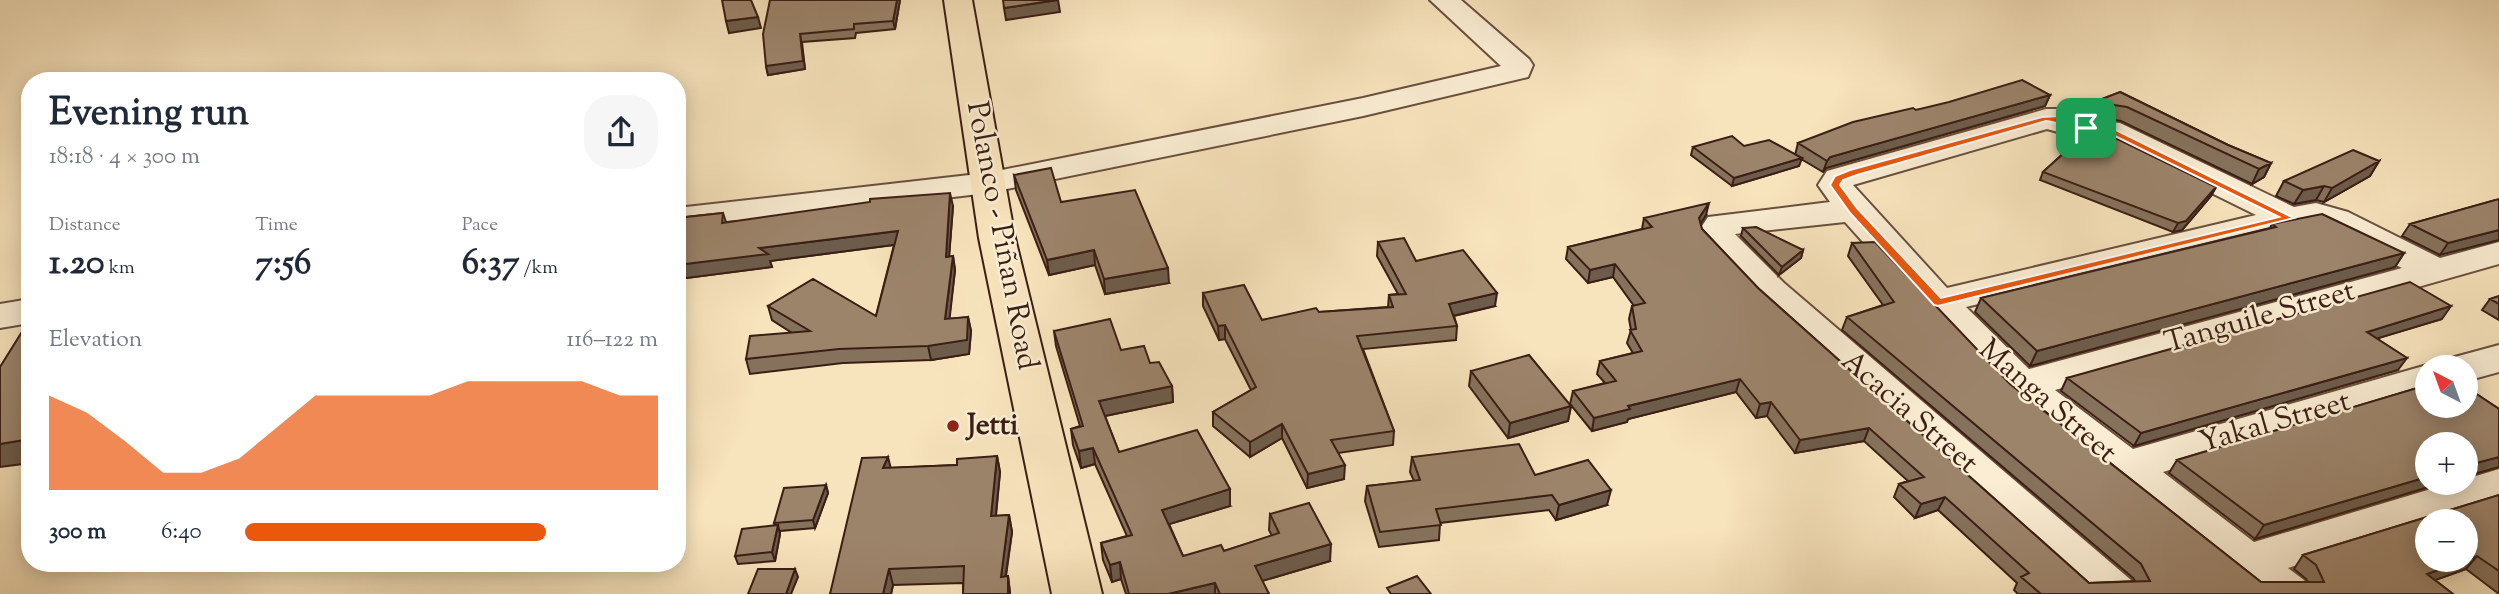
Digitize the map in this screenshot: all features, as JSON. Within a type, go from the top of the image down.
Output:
[{"type":"main road","name":"Polanco - Piñan Road","points":[[958,0],[997,238],[1077,594]]},
{"type":"street","points":[[686,218],[987,183],[1363,107],[1517,71],[1518,65],[1509,55],[1444,0]]},
{"type":"street","points":[[1845,196],[1839,178],[2007,129],[2046,119],[2060,119],[2072,126],[2109,130],[2303,216],[2335,220],[2434,270]]},
{"type":"street","name":"Acacia Street","points":[[1845,196],[1721,225],[1716,232],[1719,241],[1770,291],[2114,594]]},
{"type":"street","name":"Manga Street","points":[[1845,196],[1938,302],[2021,385],[2123,468],[2249,562],[2287,594]]},
{"type":"street","points":[[1938,302],[2303,216]]},
{"type":"street","name":"Tanguile Street","points":[[2021,385],[2499,253]]},
{"type":"street","points":[[0,316],[21,312]]},
{"type":"street","points":[[2478,364],[2499,358]]},
{"type":"street","name":"Yakal Street","points":[[2123,468],[2415,383]]},
{"type":"street","points":[[2249,562],[2499,485]]},
{"type":"building","points":[[722,0],[751,0],[758,17],[726,21]]},
{"type":"building","points":[[770,0],[897,0],[893,21],[854,24],[854,29],[800,34],[803,61],[766,66],[763,34]]},
{"type":"building","points":[[1003,0],[1057,0],[1004,8]]},
{"type":"building","points":[[2022,80],[2050,95],[1830,157],[1827,161],[1798,143],[1853,122],[1949,102]]},
{"type":"building","points":[[2120,92],[2271,163],[2259,169],[2127,107],[2094,102]]},
{"type":"building","points":[[2079,131],[2105,133],[2216,187],[2186,221],[2178,223],[2043,172],[2085,134]]},
{"type":"building","points":[[1732,136],[1744,146],[1769,140],[1802,158],[1734,178],[1693,147]]},
{"type":"building","points":[[2353,150],[2379,161],[2332,188],[2324,186],[2303,190],[2284,181]]},
{"type":"building","points":[[1051,168],[1061,202],[1135,190],[1168,268],[1104,279],[1094,250],[1047,260],[1014,175]]},
{"type":"building","points":[[950,193],[946,257],[953,256],[945,319],[968,317],[967,340],[928,346],[839,349],[746,359],[750,336],[810,331],[768,306],[813,279],[876,316],[898,231],[759,248],[768,254],[686,264],[686,217],[723,213],[722,223],[870,202],[870,199]]},
{"type":"building","points":[[2499,199],[2499,230],[2448,243],[2410,224]]},
{"type":"building","points":[[1709,203],[1699,218],[1702,229],[1758,288],[2089,583],[2150,581],[2141,564],[1847,317],[1894,302],[1852,243],[1875,242],[2010,384],[2261,582],[2324,582],[2316,565],[2303,555],[2415,521],[2415,572],[2432,572],[2427,574],[2453,594],[2041,594],[2021,577],[2029,573],[1945,497],[1921,504],[1899,484],[1924,477],[1869,428],[1800,440],[1771,402],[1760,404],[1740,379],[1628,406],[1630,409],[1594,418],[1573,391],[1616,381],[1600,361],[1642,351],[1630,330],[1636,329],[1632,306],[1645,303],[1615,264],[1590,270],[1568,247],[1652,227],[1644,218]]},
{"type":"building","points":[[2322,214],[2404,253],[2037,351],[1981,298],[2276,227],[2272,224]]},
{"type":"building","points":[[1756,227],[1803,250],[1782,267],[1743,228]]},
{"type":"building","points":[[1404,238],[1416,261],[1463,250],[1497,293],[1449,304],[1457,326],[1357,336],[1394,431],[1331,440],[1345,465],[1308,474],[1282,424],[1250,442],[1213,412],[1256,387],[1225,325],[1218,326],[1203,293],[1244,285],[1262,320],[1316,308],[1319,312],[1393,307],[1389,295],[1406,294],[1378,242]]},
{"type":"building","points":[[2410,282],[2451,306],[2367,332],[2407,358],[2141,433],[2067,378]]},
{"type":"building","points":[[2499,296],[2499,304],[2490,299]]},
{"type":"building","points":[[1110,319],[1121,350],[1144,346],[1150,363],[1159,362],[1172,386],[1099,401],[1119,452],[1197,430],[1230,489],[1162,510],[1183,556],[1221,545],[1224,551],[1279,533],[1270,514],[1309,503],[1331,544],[1255,566],[1269,594],[1220,594],[1215,583],[1168,594],[1129,594],[1120,562],[1110,565],[1101,543],[1132,535],[1093,448],[1079,451],[1071,429],[1083,426],[1054,331]]},
{"type":"building","points":[[21,333],[21,440],[0,444],[0,367]]},
{"type":"building","points":[[1529,355],[1571,406],[1510,423],[1471,371]]},
{"type":"building","points":[[2415,389],[2415,418],[2478,418],[2478,395],[2499,409],[2499,457],[2478,462],[2478,432],[2415,432],[2415,481],[2264,525],[2177,460]]},
{"type":"building","points":[[1519,444],[1535,475],[1588,460],[1611,490],[1559,505],[1552,495],[1436,509],[1441,525],[1380,532],[1367,486],[1420,480],[1412,457]]},
{"type":"building","points":[[997,456],[991,516],[1009,515],[1001,577],[1008,576],[1008,594],[963,594],[964,566],[889,569],[883,594],[830,594],[862,458],[888,457],[883,468],[957,465],[957,459]]},
{"type":"building","points":[[826,485],[813,520],[774,523],[784,488]]},
{"type":"building","points":[[2499,495],[2499,571],[2478,557],[2478,509],[2453,509]]},
{"type":"building","points":[[778,525],[772,552],[735,556],[742,529]]},
{"type":"building","points":[[758,569],[795,569],[786,594],[748,594]]},
{"type":"building","points":[[1417,576],[1431,594],[1391,594],[1387,588]]},
{"type":"place","name":"Jetti","points":[[953,426]]},
{"type":"route","points":[[2046,119],[2060,119],[2072,126],[2086,128],[2109,130],[2289,218],[1938,302],[1837,191],[1835,185],[1839,178],[1854,173],[2046,119]]}]
